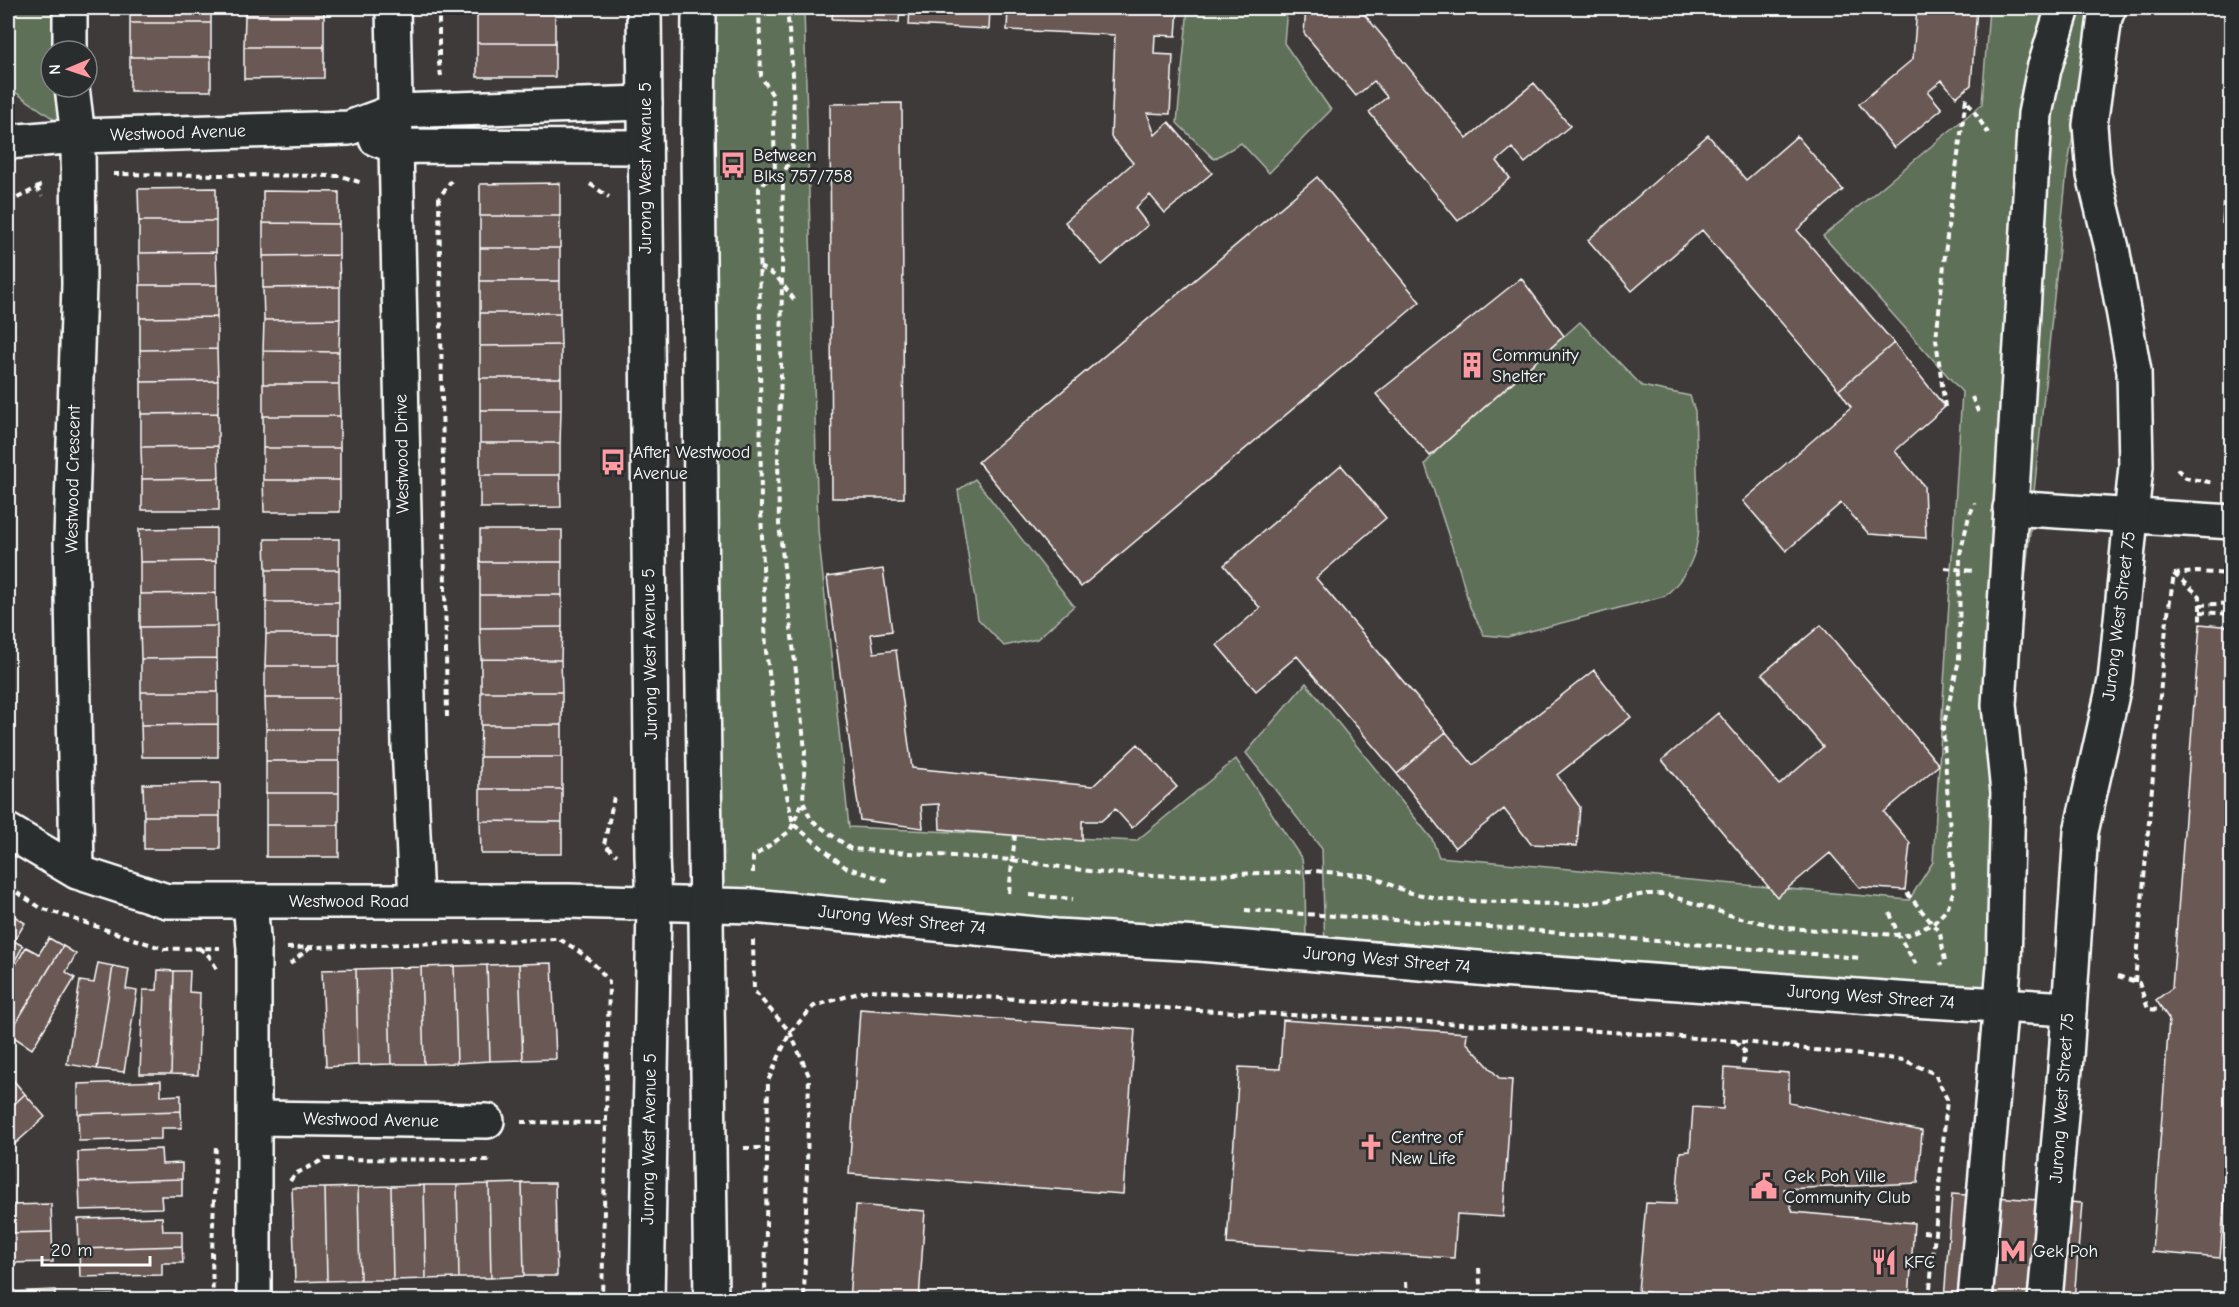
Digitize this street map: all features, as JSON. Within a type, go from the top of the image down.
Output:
[{"type":"street","points":[[70,8],[70,39]]},
{"type":"street","name":"Westwood Drive","points":[[393,8],[409,744],[416,902]]},
{"type":"street","name":"Jurong West Avenue 5","points":[[644,8],[651,822],[654,904],[647,1299]]},
{"type":"street","points":[[699,8],[698,176],[711,1299]]},
{"type":"street","points":[[1975,1299],[2004,967],[2008,792],[1999,705],[2036,114],[2044,69],[2063,8]]},
{"type":"street","name":"Jurong West Street 75","points":[[2045,1299],[2081,832],[2115,681],[2136,465],[2134,371],[2112,248],[2094,176],[2090,125],[2104,17],[2109,8]]},
{"type":"street","name":"Westwood Crescent","points":[[73,99],[78,136],[79,284],[71,539],[77,872]]},
{"type":"street","name":"Westwood Avenue","points":[[8,142],[78,136],[349,128],[395,111],[645,103]]},
{"type":"street","name":"Westwood Avenue","points":[[349,128],[396,161],[645,147]]},
{"type":"street","points":[[2010,508],[2232,522]]},
{"type":"street","name":"Westwood Road","points":[[8,831],[77,872],[167,901],[705,903]]},
{"type":"street","points":[[250,901],[254,949],[256,1118],[254,1299]]},
{"type":"street","name":"Jurong West Street 74","points":[[705,903],[1056,936],[1200,944],[1501,970],[2068,1009]]},
{"type":"street","name":"Westwood Avenue","points":[[256,1118],[487,1121]]},
{"type":"path","points":[[439,8],[439,63],[443,85]]},
{"type":"path","points":[[759,8],[761,76],[773,96],[775,172],[759,188],[761,509],[766,651],[783,781],[793,824],[844,867],[893,883]]},
{"type":"path","points":[[753,856],[790,831],[803,801],[805,750],[779,524],[778,454],[783,176],[792,153],[794,114],[787,8]]},
{"type":"path","points":[[1945,406],[1936,339],[1966,99],[1988,133]]},
{"type":"path","points":[[8,203],[36,186],[78,173],[340,176],[366,184],[396,161],[439,174],[451,181],[439,198],[447,723]]},
{"type":"path","points":[[580,179],[609,197]]},
{"type":"path","points":[[760,267],[777,277],[795,302]]},
{"type":"path","points":[[2176,469],[2186,478],[2223,484]]},
{"type":"path","points":[[803,801],[811,820],[851,849],[1012,860],[1103,873],[1156,875],[1315,871],[1371,876],[1407,892],[1447,900],[1579,905],[1646,894],[1665,894],[1736,917],[1786,928],[1907,936],[1933,924],[1947,909],[1954,890],[1943,728],[1959,660],[1960,554],[1969,516]]},
{"type":"path","points":[[1945,568],[1980,572]]},
{"type":"path","points":[[2174,574],[2198,572],[2232,574]]},
{"type":"path","points":[[2174,574],[2200,596],[2200,624]]},
{"type":"path","points":[[2135,982],[2166,627],[2174,574]]},
{"type":"path","points":[[2200,605],[2232,603]]},
{"type":"path","points":[[2200,612],[2232,614]]},
{"type":"path","points":[[1010,893],[1015,835]]},
{"type":"path","points":[[604,845],[617,855]]},
{"type":"path","points":[[8,887],[41,909],[164,949],[309,948],[559,939],[579,951],[597,966],[609,982],[604,1122],[602,1299]]},
{"type":"path","points":[[998,892],[1083,900]]},
{"type":"path","points":[[1907,893],[1940,933],[1945,961],[1932,969]]},
{"type":"path","points":[[1234,909],[1454,924],[1863,958]]},
{"type":"path","points":[[1890,913],[1898,935],[1916,964]]},
{"type":"path","points":[[197,947],[217,966],[217,976]]},
{"type":"path","points":[[288,971],[291,961],[309,948]]},
{"type":"path","points":[[1906,963],[1924,967]]},
{"type":"path","points":[[2118,976],[2139,983],[2148,1009],[2162,1010]]},
{"type":"path","points":[[609,982],[619,981]]},
{"type":"path","points":[[765,1299],[768,1081],[790,1032],[814,1006],[869,990],[1598,1031],[1735,1041],[1904,1060],[1935,1074],[1947,1099],[1929,1299]]},
{"type":"path","points":[[754,991],[790,1032],[809,1076],[804,1299]]},
{"type":"path","points":[[1735,1041],[1744,1051],[1743,1065]]},
{"type":"path","points":[[290,1182],[295,1174],[325,1159],[488,1160],[487,1121],[604,1122]]},
{"type":"path","points":[[213,1299],[212,1252],[216,1134]]},
{"type":"path","points":[[1923,1232],[1934,1233]]},
{"type":"path","points":[[1479,1268],[1481,1299]]},
{"type":"path","points":[[1406,1282],[1407,1299]]},
{"type":"green space","points":[[8,8],[71,8],[72,39],[39,39],[39,99],[75,99],[78,136],[8,87]]},
{"type":"green space","points":[[700,8],[804,8],[818,530],[849,827],[1136,841],[1236,759],[1302,859],[1305,881],[1306,945],[705,903]]},
{"type":"green space","points":[[1188,8],[1287,8],[1284,43],[1331,110],[1269,173],[1241,143],[1214,159],[1177,123]]},
{"type":"green space","points":[[1989,8],[2114,8],[2085,67],[2067,170],[1992,902],[1992,992],[1325,949],[1322,849],[1246,753],[1306,683],[1432,839],[1439,857],[1909,900],[1933,862],[1962,392],[1823,236],[1982,104]]},
{"type":"green space","points":[[1580,322],[1642,386],[1690,396],[1695,411],[1699,528],[1696,548],[1684,574],[1665,596],[1507,637],[1484,635],[1470,607],[1425,464],[1439,448]]},
{"type":"green space","points":[[975,479],[1074,606],[1037,639],[1004,646],[978,619],[958,490]]},
{"type":"building","points":[[130,8],[211,8],[211,23],[130,23]]},
{"type":"building","points":[[245,8],[324,8],[324,16],[245,16]]},
{"type":"building","points":[[477,8],[555,9],[555,43],[477,43]]},
{"type":"building","points":[[477,8],[555,8],[555,9]]},
{"type":"building","points":[[833,8],[900,8],[899,22],[832,19]]},
{"type":"building","points":[[910,8],[990,8],[989,29],[909,25]]},
{"type":"building","points":[[1008,8],[1178,8],[1176,36],[1155,35],[1154,54],[1173,55],[1170,114],[1147,113],[1155,135],[1169,122],[1212,173],[1165,213],[1150,195],[1135,208],[1148,225],[1102,265],[1065,222],[1133,163],[1111,137],[1115,35],[1007,30]]},
{"type":"building","points":[[1306,8],[1359,8],[1467,138],[1534,83],[1570,126],[1525,163],[1512,148],[1497,161],[1510,178],[1458,221],[1369,112],[1387,97],[1374,81],[1356,96],[1304,33]]},
{"type":"building","points":[[1917,8],[1977,8],[1971,85],[1956,97],[1942,80],[1928,92],[1942,109],[1894,148],[1859,104],[1913,59]]},
{"type":"building","points":[[245,16],[324,16],[324,47],[244,47]]},
{"type":"building","points":[[130,23],[211,23],[211,57],[130,57]]},
{"type":"building","points":[[477,43],[555,43],[555,77],[477,77]]},
{"type":"building","points":[[244,47],[324,47],[324,78],[244,79]]},
{"type":"building","points":[[130,57],[211,57],[211,91],[130,91]]},
{"type":"building","points":[[902,103],[904,498],[832,498],[830,104]]},
{"type":"building","points":[[1708,135],[1746,180],[1797,136],[1843,190],[1797,230],[1894,343],[1839,390],[1702,230],[1632,291],[1588,240]]},
{"type":"building","points":[[1317,177],[1420,302],[1081,587],[978,462]]},
{"type":"building","points":[[2226,177],[2232,177],[2232,224],[2222,223]]},
{"type":"building","points":[[560,183],[560,216],[480,216],[480,184]]},
{"type":"building","points":[[216,188],[216,221],[139,221],[138,189]]},
{"type":"building","points":[[263,191],[339,192],[339,224],[263,223]]},
{"type":"building","points":[[480,216],[560,216],[560,248],[480,248]]},
{"type":"building","points":[[139,221],[216,221],[216,252],[139,253]]},
{"type":"building","points":[[263,223],[339,224],[339,255],[263,256]]},
{"type":"building","points":[[480,248],[560,248],[560,281],[480,281]]},
{"type":"building","points":[[216,252],[217,285],[140,285],[139,253]]},
{"type":"building","points":[[339,255],[340,287],[263,288],[263,256]]},
{"type":"building","name":"Community Shelter","points":[[1521,278],[1564,336],[1430,456],[1376,394]]},
{"type":"building","points":[[480,281],[560,281],[560,313],[480,313]]},
{"type":"building","points":[[140,285],[217,285],[217,317],[140,318]]},
{"type":"building","points":[[340,287],[340,319],[264,320],[263,288]]},
{"type":"building","points":[[480,313],[560,313],[561,345],[480,346]]},
{"type":"building","points":[[217,317],[217,349],[140,350],[140,318]]},
{"type":"building","points":[[340,319],[339,352],[263,351],[264,320]]},
{"type":"building","points":[[1894,343],[1945,407],[1895,451],[1924,486],[1926,538],[1869,534],[1841,503],[1786,551],[1743,501],[1851,407],[1839,390]]},
{"type":"building","points":[[561,345],[561,378],[480,378],[480,346]]},
{"type":"building","points":[[217,349],[218,381],[141,382],[140,350]]},
{"type":"building","points":[[263,351],[339,352],[339,384],[263,384]]},
{"type":"building","points":[[480,378],[561,378],[561,410],[480,410]]},
{"type":"building","points":[[218,381],[218,413],[141,414],[141,382]]},
{"type":"building","points":[[263,384],[339,384],[340,416],[263,416]]},
{"type":"building","points":[[480,410],[561,410],[560,443],[480,443]]},
{"type":"building","points":[[218,413],[218,446],[141,447],[141,414]]},
{"type":"building","points":[[263,416],[340,416],[340,448],[263,448]]},
{"type":"building","points":[[480,443],[560,443],[560,475],[480,475]]},
{"type":"building","points":[[218,446],[219,478],[142,479],[141,447]]},
{"type":"building","points":[[263,448],[340,448],[340,480],[263,480]]},
{"type":"building","points":[[1341,465],[1386,518],[1316,578],[1446,732],[1397,774],[1297,656],[1256,691],[1217,645],[1260,608],[1224,565]]},
{"type":"building","points":[[480,475],[560,475],[561,507],[480,508]]},
{"type":"building","points":[[219,478],[219,510],[142,510],[142,479]]},
{"type":"building","points":[[263,480],[340,480],[340,512],[264,512]]},
{"type":"building","points":[[216,528],[216,561],[140,562],[139,529]]},
{"type":"building","points":[[480,530],[562,530],[562,562],[480,562]]},
{"type":"building","points":[[265,539],[339,539],[339,570],[266,570]]},
{"type":"building","points":[[216,561],[216,593],[140,594],[140,562]]},
{"type":"building","points":[[480,562],[562,562],[562,595],[480,595]]},
{"type":"building","points":[[883,569],[892,631],[871,634],[874,653],[896,650],[912,768],[1093,786],[1138,744],[1177,787],[1132,828],[1115,809],[1101,821],[1082,821],[1082,841],[940,829],[939,804],[921,805],[923,828],[860,820],[827,577]]},
{"type":"building","points":[[266,570],[339,570],[339,602],[266,602]]},
{"type":"building","points":[[216,593],[217,626],[140,627],[140,594]]},
{"type":"building","points":[[480,595],[562,595],[562,627],[480,628]]},
{"type":"building","points":[[266,602],[339,602],[339,634],[266,634]]},
{"type":"building","points":[[2200,624],[2232,627],[2232,1105],[2220,1258],[2152,1252],[2169,1019],[2156,1000],[2172,988]]},
{"type":"building","points":[[1821,625],[1939,765],[1884,812],[1910,843],[1905,890],[1859,887],[1830,853],[1777,897],[1662,760],[1718,713],[1779,785],[1823,747],[1762,674]]},
{"type":"building","points":[[217,626],[217,658],[141,659],[140,627]]},
{"type":"building","points":[[562,627],[561,660],[481,659],[480,628]]},
{"type":"building","points":[[266,634],[339,634],[339,666],[265,666]]},
{"type":"building","points":[[217,658],[218,692],[141,692],[141,659]]},
{"type":"building","points":[[481,659],[561,660],[562,692],[481,692]]},
{"type":"building","points":[[265,666],[339,666],[339,698],[265,698]]},
{"type":"building","points":[[1594,670],[1631,717],[1557,775],[1580,807],[1577,846],[1531,844],[1504,809],[1455,848],[1397,774],[1446,732],[1473,765]]},
{"type":"building","points":[[141,692],[218,692],[218,724],[141,725]]},
{"type":"building","points":[[481,692],[562,692],[562,725],[481,725]]},
{"type":"building","points":[[265,698],[339,698],[339,729],[266,729]]},
{"type":"building","points":[[218,724],[218,757],[142,757],[141,725]]},
{"type":"building","points":[[481,725],[562,725],[562,757],[480,757]]},
{"type":"building","points":[[266,729],[339,729],[339,761],[266,761]]},
{"type":"building","points":[[480,757],[562,757],[562,789],[480,789]]},
{"type":"building","points":[[266,761],[339,761],[339,793],[266,793]]},
{"type":"building","points":[[220,783],[220,816],[144,816],[143,784]]},
{"type":"building","points":[[480,789],[562,789],[562,822],[480,821]]},
{"type":"building","points":[[266,793],[339,793],[339,825],[266,825]]},
{"type":"building","points":[[144,816],[220,816],[220,849],[144,849]]},
{"type":"building","points":[[480,821],[562,822],[562,854],[481,854]]},
{"type":"building","points":[[266,825],[339,825],[339,857],[266,857]]},
{"type":"building","points":[[11,914],[25,923],[14,941],[23,946],[8,973],[8,920]]},
{"type":"building","points":[[49,938],[63,946],[9,1034],[8,978],[26,947],[39,954]]},
{"type":"building","points":[[63,946],[76,954],[66,972],[75,978],[32,1049],[9,1034]]},
{"type":"building","points":[[98,963],[113,966],[97,1069],[67,1064],[80,981],[94,983]]},
{"type":"building","points":[[552,963],[556,1059],[523,1060],[519,964]]},
{"type":"building","points":[[519,964],[523,1060],[490,1061],[487,965]]},
{"type":"building","points":[[487,965],[490,1061],[457,1063],[454,966]]},
{"type":"building","points":[[113,966],[129,969],[126,989],[137,991],[124,1072],[97,1069]]},
{"type":"building","points":[[454,966],[457,1063],[424,1064],[421,967]]},
{"type":"building","points":[[421,967],[424,1064],[391,1064],[388,968]]},
{"type":"building","points":[[388,968],[391,1064],[358,1065],[356,969]]},
{"type":"building","points":[[356,969],[358,1065],[326,1067],[322,970]]},
{"type":"building","points":[[158,970],[174,971],[171,1074],[140,1074],[143,990],[157,990]]},
{"type":"building","points":[[174,971],[190,971],[189,992],[200,993],[198,1075],[171,1074]]},
{"type":"building","points":[[860,1009],[1135,1029],[1123,1194],[849,1174]]},
{"type":"building","name":"Centre of New Life","points":[[1283,1020],[1467,1033],[1466,1042],[1500,1079],[1512,1080],[1503,1217],[1457,1214],[1454,1258],[1227,1244],[1239,1067],[1280,1069]]},
{"type":"building","name":"Gek Poh Ville Community Club","points":[[1725,1068],[1789,1073],[1789,1103],[1922,1131],[1918,1183],[1784,1189],[1793,1212],[1914,1223],[1909,1300],[1708,1300],[1638,1291],[1646,1203],[1676,1204],[1680,1152],[1690,1151],[1693,1107],[1723,1109]]},
{"type":"building","points":[[8,1074],[25,1094],[8,1110]]},
{"type":"building","points":[[161,1081],[161,1096],[181,1095],[181,1111],[78,1114],[78,1084]]},
{"type":"building","points":[[25,1094],[45,1117],[8,1150],[8,1110]]},
{"type":"building","points":[[181,1111],[182,1128],[161,1128],[161,1139],[79,1141],[78,1114]]},
{"type":"building","points":[[161,1149],[162,1164],[182,1163],[182,1179],[79,1182],[78,1152]]},
{"type":"building","points":[[182,1179],[182,1196],[161,1196],[162,1208],[80,1210],[79,1182]]},
{"type":"building","points":[[522,1183],[524,1276],[491,1278],[489,1184]]},
{"type":"building","points":[[522,1183],[555,1183],[557,1276],[524,1276]]},
{"type":"building","points":[[489,1184],[491,1278],[459,1278],[457,1185]]},
{"type":"building","points":[[424,1185],[426,1279],[393,1280],[391,1186]]},
{"type":"building","points":[[424,1185],[457,1185],[459,1278],[426,1279]]},
{"type":"building","points":[[391,1186],[393,1280],[360,1280],[358,1187]]},
{"type":"building","points":[[358,1187],[360,1280],[327,1281],[325,1188]]},
{"type":"building","points":[[292,1188],[325,1188],[327,1281],[295,1282]]},
{"type":"building","name":"Gek Poh","points":[[1952,1194],[2082,1203],[2074,1300],[1944,1300]]},
{"type":"building","points":[[51,1204],[52,1232],[8,1233],[8,1205]]},
{"type":"building","points":[[856,1205],[925,1211],[919,1300],[849,1300]]},
{"type":"building","points":[[162,1217],[163,1231],[182,1231],[182,1246],[79,1249],[78,1219]]},
{"type":"building","points":[[52,1232],[53,1262],[8,1263],[8,1233]]},
{"type":"building","points":[[182,1246],[183,1263],[162,1263],[162,1275],[80,1277],[79,1249]]},
{"type":"building","points":[[55,1290],[55,1300],[8,1300],[8,1292]]},
{"type":"building","points":[[164,1294],[164,1300],[81,1300],[80,1296]]},
{"type":"place","name":"Between Blks 757/758","points":[[733,165]]},
{"type":"place","name":"Community Shelter","points":[[1472,365]]},
{"type":"place","name":"After Westwood Avenue","points":[[613,462]]},
{"type":"place","name":"Centre of New Life","points":[[1371,1147]]},
{"type":"place","name":"Gek Poh Ville Community Club","points":[[1764,1186]]},
{"type":"place","name":"Gek Poh","points":[[2013,1251]]},
{"type":"place","name":"KFC","points":[[1884,1262]]}]
